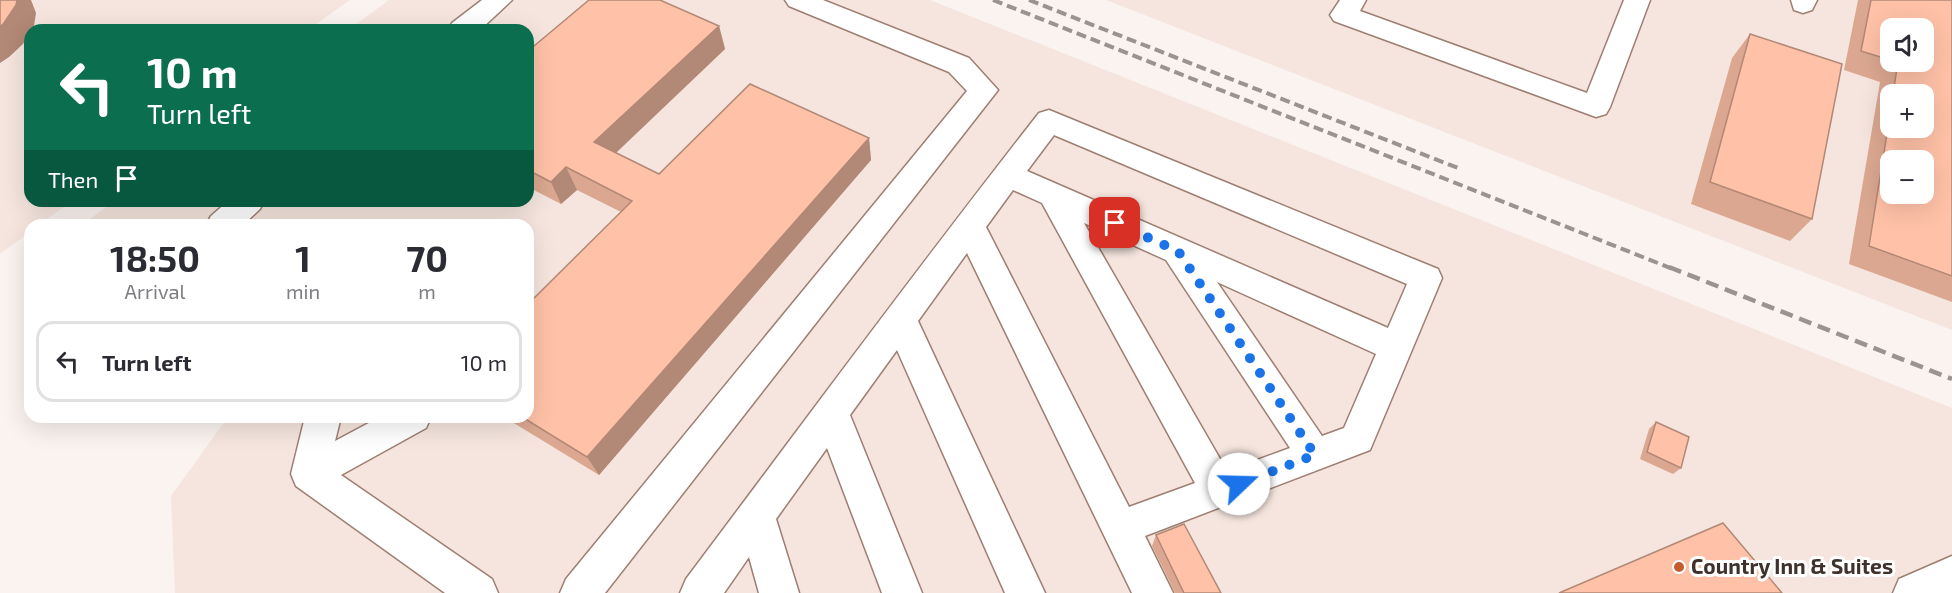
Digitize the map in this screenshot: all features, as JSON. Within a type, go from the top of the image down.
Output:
[{"type":"street","points":[[469,24],[499,0]]},
{"type":"street","points":[[580,593],[984,90],[959,65],[798,0]]},
{"type":"street","points":[[1353,0],[1344,15],[1596,107],[1637,0]]},
{"type":"street","points":[[700,593],[831,411],[1049,121],[1426,278],[1357,439],[1120,528]]},
{"type":"street","points":[[1007,175],[1396,347]]},
{"type":"street","points":[[1053,196],[1219,491]]},
{"type":"street","points":[[229,219],[242,207]]},
{"type":"street","points":[[969,225],[1152,593]]},
{"type":"street","points":[[1178,251],[1315,455]]},
{"type":"street","points":[[900,319],[1025,593]]},
{"type":"street","points":[[831,411],[902,593]]},
{"type":"street","points":[[309,474],[322,423]]},
{"type":"street","points":[[309,474],[401,423]]},
{"type":"street","points":[[309,474],[478,593]]},
{"type":"street","points":[[756,515],[779,593]]},
{"type":"street","points":[[1913,593],[1952,575]]},
{"type":"shaded area","points":[[0,0],[350,0],[316,24],[24,24],[24,207],[64,207],[47,219],[24,219],[24,236],[0,254]]},
{"type":"shaded area","points":[[389,0],[930,0],[1952,408],[1952,593],[175,593],[171,496],[224,423],[534,423],[534,219],[90,219],[106,207],[534,207],[534,24],[356,24]]},
{"type":"shaded area","points":[[1106,0],[1952,0],[1952,330]]},
{"type":"building","points":[[0,0],[17,0],[16,5],[0,27]]},
{"type":"building","points":[[589,0],[660,0],[719,26],[594,142],[659,174],[750,84],[869,138],[587,457],[532,423],[534,423],[534,298],[632,201],[566,167],[551,182],[534,173],[534,46]]},
{"type":"building","points":[[1871,0],[1952,0],[1952,276],[1869,246],[1880,177],[1880,204],[1934,204],[1934,150],[1884,150],[1886,138],[1934,138],[1934,84],[1895,84],[1896,72],[1934,72],[1934,18],[1880,18],[1880,57],[1861,51]]},
{"type":"building","points":[[1750,34],[1842,64],[1812,219],[1710,182]]},
{"type":"building","points":[[1656,422],[1689,437],[1681,468],[1647,452]]},
{"type":"building","points":[[1723,523],[1782,593],[1559,593]]},
{"type":"building","points":[[1184,524],[1221,593],[1184,593],[1156,535]]},
{"type":"railway","points":[[993,0],[1673,269]]},
{"type":"railway","points":[[1029,0],[1458,168]]},
{"type":"railway","points":[[1669,267],[1952,379]]},
{"type":"place","name":"Country Inn & Suites","points":[[1679,567]]},
{"type":"route","points":[[1115,223],[1178,251],[1315,455],[1239,484]]}]
